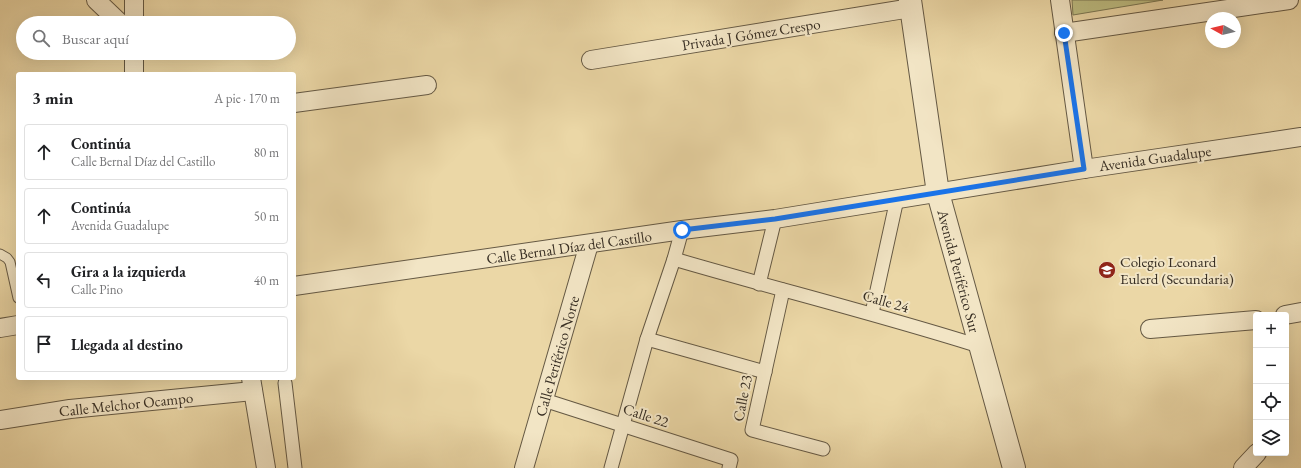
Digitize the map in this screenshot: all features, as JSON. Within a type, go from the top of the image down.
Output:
[{"type":"street","points":[[96,0],[113,16]]},
{"type":"street","points":[[134,0],[134,16]]},
{"type":"street","points":[[1060,0],[1084,169]]},
{"type":"street","points":[[1064,33],[1289,0]]},
{"type":"street","name":"Privada J Gómez Crespo","points":[[591,60],[910,4]]},
{"type":"street","name":"Avenida Periférico Sur","points":[[910,4],[938,193],[979,346],[1014,468]]},
{"type":"street","points":[[134,60],[134,72]]},
{"type":"street","points":[[296,103],[427,85]]},
{"type":"street","name":"Avenida Guadalupe","points":[[938,193],[1084,169],[1301,137]]},
{"type":"street","name":"Calle Bernal Díaz del Castillo","points":[[296,286],[682,230],[775,219],[938,193]]},
{"type":"street","points":[[872,313],[897,199]]},
{"type":"street","points":[[759,284],[775,219]]},
{"type":"street","points":[[612,468],[648,339],[682,230]]},
{"type":"street","name":"Calle Periférico Norte","points":[[524,468],[589,244]]},
{"type":"street","name":"Calle 24","points":[[674,259],[759,284],[872,313],[979,346]]},
{"type":"street","points":[[765,372],[783,290]]},
{"type":"street","points":[[1289,314],[1301,312]]},
{"type":"street","points":[[1150,329],[1253,320]]},
{"type":"street","points":[[0,328],[16,325]]},
{"type":"street","name":"Calle 23","points":[[648,339],[765,372],[752,430],[823,449]]},
{"type":"street","points":[[285,383],[295,468]]},
{"type":"street","points":[[252,384],[266,468]]},
{"type":"street","name":"Calle Melchor Ocampo","points":[[0,420],[252,384]]},
{"type":"street","name":"Calle 22","points":[[544,400],[731,460],[729,468]]},
{"type":"street","points":[[1243,468],[1254,456]]},
{"type":"lane","points":[[0,254],[7,258],[10,262],[16,289]]},
{"type":"green space","points":[[1072,0],[1163,0],[1073,15]]},
{"type":"place","name":"Colegio Leonard Eulerd (Secundaria)","points":[[1107,270]]},
{"type":"route","points":[[682,230],[775,219],[1084,169],[1064,33]]}]
